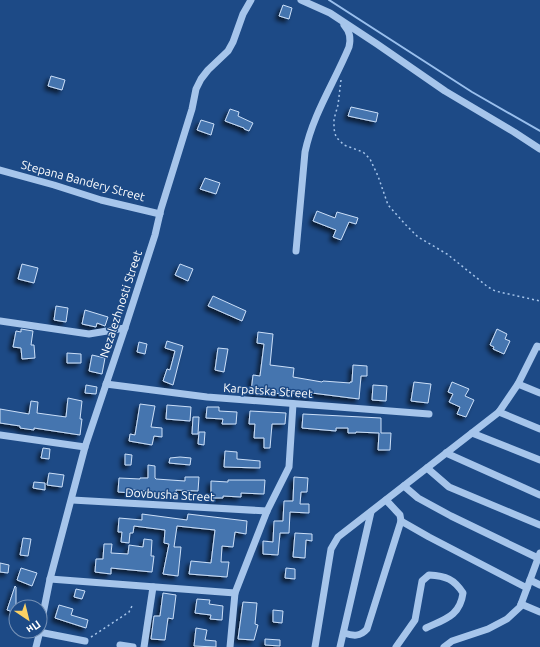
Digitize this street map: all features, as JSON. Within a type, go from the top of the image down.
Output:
[{"type":"street","name":"Nezalezhnosti Street","points":[[46,599],[50,579],[85,447],[155,235],[161,209],[192,109],[196,89],[208,70],[228,51],[250,0]]},
{"type":"street","points":[[301,0],[330,13],[445,91],[540,149]]},
{"type":"street","points":[[296,252],[305,152],[308,137],[316,115],[344,59],[351,40],[349,31],[339,19]]},
{"type":"street","name":"Stepana Bandery Street","points":[[0,170],[101,200],[160,214]]},
{"type":"street","points":[[0,321],[89,334],[125,328]]},
{"type":"street","points":[[316,647],[331,549],[338,537],[499,412],[518,384],[538,346],[540,347]]},
{"type":"street","name":"Karpatska Street","points":[[106,384],[207,398],[429,414]]},
{"type":"street","points":[[518,384],[540,393]]},
{"type":"street","points":[[230,647],[235,593],[267,511],[289,467],[293,404]]},
{"type":"street","points":[[499,412],[540,429]]},
{"type":"street","points":[[472,433],[540,460]]},
{"type":"street","points":[[0,434],[85,447]]},
{"type":"street","points":[[446,453],[540,495]]},
{"type":"street","points":[[427,468],[449,487],[540,525]]},
{"type":"street","points":[[404,486],[418,498],[451,516],[539,557],[520,607],[507,619],[488,629],[452,641],[444,647]]},
{"type":"street","name":"Dovbusha Street","points":[[72,500],[267,511]]},
{"type":"street","points":[[344,633],[354,636],[363,634],[367,630],[402,521],[400,515],[386,500]]},
{"type":"street","points":[[340,647],[371,512]]},
{"type":"street","points":[[402,521],[429,537],[527,588]]},
{"type":"street","points":[[396,647],[415,620],[422,581],[429,575],[441,576],[456,583],[463,593],[462,604],[451,616],[426,628]]},
{"type":"street","points":[[50,579],[235,593]]},
{"type":"street","points":[[530,580],[540,585]]},
{"type":"street","points":[[144,647],[153,587]]},
{"type":"street","points":[[521,604],[540,612]]},
{"type":"street","points":[[48,633],[85,641]]},
{"type":"street","points":[[120,645],[133,647]]},
{"type":"path","points":[[342,78],[338,105],[334,119],[334,133],[344,145],[362,152],[370,159],[378,176],[388,205],[394,213],[418,236],[447,254],[488,287],[495,291],[540,301]]},
{"type":"path","points":[[85,641],[129,612],[133,604]]},
{"type":"building","points":[[283,5],[292,8],[289,19],[279,16]]},
{"type":"building","points":[[51,76],[65,80],[62,90],[48,86]]},
{"type":"building","points":[[351,107],[378,113],[376,122],[348,116]]},
{"type":"building","points":[[230,109],[239,112],[238,116],[253,123],[249,131],[225,121]]},
{"type":"building","points":[[201,120],[214,124],[211,135],[197,130]]},
{"type":"building","points":[[205,178],[220,183],[216,194],[200,189]]},
{"type":"building","points":[[317,211],[335,218],[337,212],[358,218],[356,224],[349,222],[341,240],[333,237],[336,230],[313,221]]},
{"type":"building","points":[[22,264],[38,268],[34,283],[18,279]]},
{"type":"building","points":[[180,264],[193,269],[188,281],[175,275]]},
{"type":"building","points":[[213,296],[246,311],[242,321],[208,306]]},
{"type":"building","points":[[56,306],[68,308],[66,322],[54,320]]},
{"type":"building","points":[[85,310],[108,317],[105,326],[97,323],[96,327],[82,324]]},
{"type":"building","points":[[21,329],[33,331],[31,345],[34,345],[35,358],[22,359],[21,348],[13,347],[16,331],[21,332]]},
{"type":"building","points":[[497,329],[507,334],[505,339],[510,341],[504,354],[493,349],[494,347],[490,345]]},
{"type":"building","points":[[258,332],[273,334],[270,365],[294,368],[293,377],[322,382],[350,383],[352,382],[353,365],[367,366],[367,376],[361,376],[359,399],[312,393],[311,396],[287,392],[286,394],[251,392],[253,375],[260,376],[264,344],[257,343]]},
{"type":"building","points":[[167,341],[183,346],[173,385],[163,381],[167,369],[170,370],[175,351],[165,348]]},
{"type":"building","points":[[139,342],[147,344],[145,354],[137,352]]},
{"type":"building","points":[[218,348],[228,349],[224,372],[215,370]]},
{"type":"building","points":[[67,353],[81,354],[81,363],[67,363]]},
{"type":"building","points":[[92,355],[105,358],[102,374],[89,371]]},
{"type":"building","points":[[414,382],[431,384],[428,403],[411,401]]},
{"type":"building","points":[[452,382],[469,389],[465,396],[474,400],[466,417],[457,414],[460,407],[449,402],[453,394],[448,392]]},
{"type":"building","points":[[86,385],[97,387],[96,394],[85,393]]},
{"type":"building","points":[[373,385],[387,386],[386,401],[372,400]]},
{"type":"building","points":[[68,398],[82,401],[80,435],[34,428],[34,430],[20,428],[20,426],[0,423],[0,409],[29,414],[31,401],[38,402],[37,413],[66,417]]},
{"type":"building","points":[[140,404],[155,406],[151,427],[162,428],[162,437],[154,436],[152,445],[129,441],[130,434],[135,435]]},
{"type":"building","points":[[167,405],[191,407],[190,421],[166,419]]},
{"type":"building","points":[[207,407],[219,407],[219,411],[237,412],[236,424],[222,424],[223,419],[206,418]]},
{"type":"building","points":[[250,411],[286,413],[285,424],[272,424],[270,448],[264,448],[264,438],[254,438],[255,424],[249,424]]},
{"type":"building","points":[[303,414],[381,418],[381,433],[391,433],[390,450],[378,450],[379,433],[348,433],[348,428],[336,428],[336,431],[302,428]]},
{"type":"building","points":[[193,417],[199,417],[198,434],[192,434]]},
{"type":"building","points":[[199,432],[205,432],[204,445],[198,444]]},
{"type":"building","points":[[43,448],[50,449],[49,459],[41,458]]},
{"type":"building","points":[[225,451],[237,452],[237,459],[260,461],[260,468],[224,467]]},
{"type":"building","points":[[125,454],[132,455],[131,465],[125,465]]},
{"type":"building","points":[[170,458],[191,458],[190,465],[169,463]]},
{"type":"building","points":[[148,465],[155,466],[156,479],[185,481],[185,477],[199,477],[198,491],[176,490],[176,494],[133,490],[133,493],[118,492],[119,478],[148,478]]},
{"type":"building","points":[[49,473],[64,475],[62,487],[47,485]]},
{"type":"building","points":[[294,477],[308,478],[307,492],[301,492],[300,504],[309,504],[309,513],[290,512],[289,533],[280,533],[278,555],[263,554],[263,541],[273,542],[274,521],[283,521],[284,501],[293,501]]},
{"type":"building","points":[[228,480],[265,480],[264,494],[241,493],[241,497],[223,496],[223,498],[211,498],[211,481],[228,482]]},
{"type":"building","points":[[34,482],[45,483],[45,490],[33,488]]},
{"type":"building","points":[[142,514],[187,520],[188,514],[247,521],[246,534],[235,532],[233,547],[222,546],[221,562],[229,562],[227,577],[189,574],[191,561],[211,563],[215,530],[177,526],[174,547],[181,547],[178,576],[163,574],[169,544],[164,543],[165,530],[134,526],[133,533],[130,533],[129,543],[121,542],[122,532],[118,532],[119,518],[142,520]]},
{"type":"building","points":[[295,533],[312,534],[312,541],[306,540],[305,558],[293,557]]},
{"type":"building","points":[[23,538],[31,539],[28,556],[20,555]]},
{"type":"building","points":[[144,539],[152,540],[151,556],[154,556],[152,572],[111,568],[111,574],[95,572],[96,559],[103,559],[104,544],[112,544],[111,553],[128,554],[129,545],[143,547]]},
{"type":"building","points":[[0,563],[9,565],[8,573],[0,572]]},
{"type":"building","points":[[21,568],[37,573],[32,586],[17,580]]},
{"type":"building","points":[[286,568],[295,569],[295,579],[285,578]]},
{"type":"building","points":[[15,586],[16,599],[11,599]]},
{"type":"building","points":[[76,589],[85,591],[82,599],[74,597]]},
{"type":"building","points":[[163,593],[176,595],[173,619],[168,618],[165,640],[151,639],[154,616],[160,616]]},
{"type":"building","points":[[197,599],[210,600],[209,604],[223,606],[222,620],[210,619],[211,615],[195,613]]},
{"type":"building","points":[[243,602],[257,603],[255,624],[258,625],[254,640],[238,639]]},
{"type":"building","points":[[59,605],[73,609],[71,615],[88,620],[86,628],[55,618]]},
{"type":"building","points":[[273,610],[283,611],[282,623],[273,622]]},
{"type":"building","points":[[196,628],[207,630],[205,640],[216,641],[216,647],[194,646]]},
{"type":"building","points":[[265,639],[280,640],[280,646],[265,645]]},
{"type":"waterway","points":[[329,0],[472,92],[540,131]]}]
